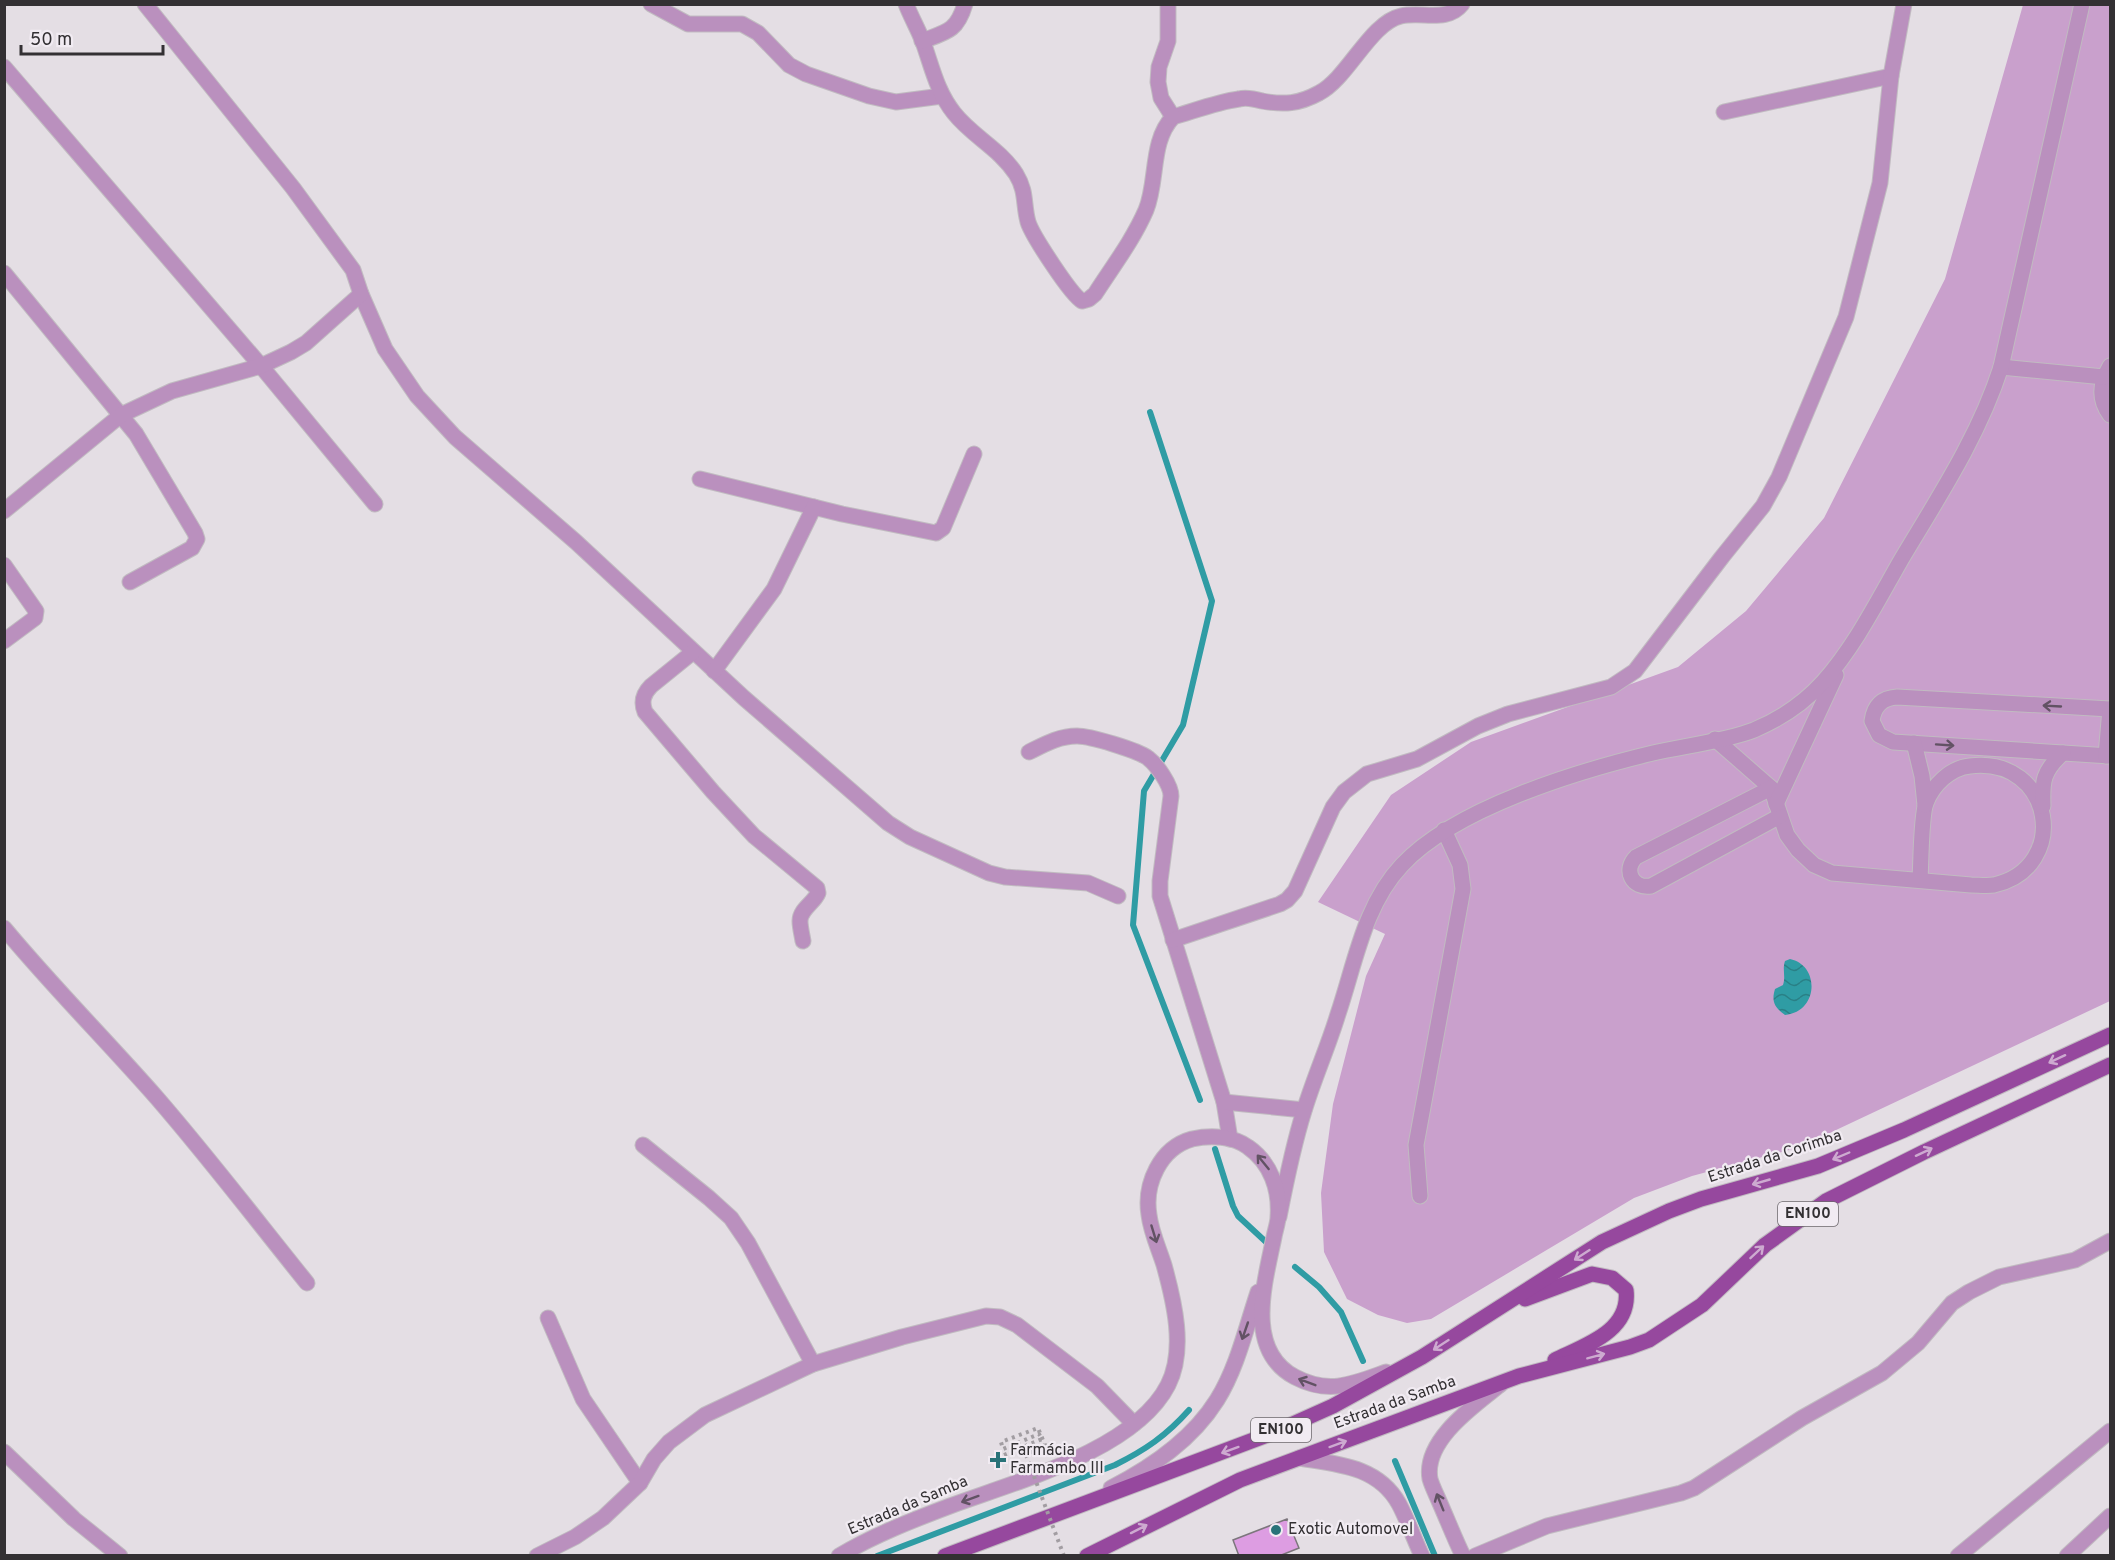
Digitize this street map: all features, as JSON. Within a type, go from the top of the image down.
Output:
[{"type":"main road","name":"Estrada da Corimba","points":[[1491,1313],[1602,1242],[1669,1211],[1701,1199],[1818,1166],[1904,1130],[2110,1035]]},
{"type":"main road","name":"EN100","points":[[1520,1376],[1649,1340],[1702,1305],[1765,1245],[1826,1201],[1924,1152],[2110,1065]]},
{"type":"main road","points":[[1491,1313],[1592,1274],[1612,1278],[1626,1290],[1625,1311],[1615,1327],[1580,1348],[1520,1376]]},
{"type":"main road","name":"Estrada da Samba","points":[[945,1556],[1275,1432],[1334,1406],[1422,1357],[1491,1313]]},
{"type":"main road","name":"Estrada da Samba","points":[[1087,1556],[1240,1480],[1520,1376]]},
{"type":"street","points":[[145,4],[300,197],[353,270],[385,349],[417,396],[454,437],[576,542],[714,671],[837,781],[888,823],[910,837],[989,873],[1005,877],[1088,883],[1118,896]]},
{"type":"street","points":[[651,4],[688,24],[742,24],[758,33],[789,64],[806,74],[869,96],[896,102],[942,96]]},
{"type":"street","points":[[906,4],[942,96],[969,130],[1000,154],[1016,174],[1025,195],[1028,223],[1075,298],[1082,301],[1095,294],[1136,231],[1148,204],[1161,137],[1173,117],[1241,98],[1292,104],[1306,100],[1322,92],[1383,25],[1401,16],[1452,13],[1462,4]]},
{"type":"street","points":[[922,41],[953,28],[959,21],[965,4]]},
{"type":"street","points":[[1168,4],[1168,41],[1159,67],[1158,82],[1161,98],[1173,117]]},
{"type":"street","points":[[1173,940],[1287,900],[1294,891],[1333,807],[1344,792],[1367,774],[1417,759],[1478,726],[1508,714],[1611,687],[1635,671],[1763,506],[1779,477],[1845,317],[1880,183],[1891,76],[1904,4]]},
{"type":"street","points":[[1279,1217],[1292,1153],[1304,1110],[1370,917],[1382,891],[1400,867],[1420,847],[1444,830],[1511,798],[1578,773],[1752,730],[1788,713],[1821,685],[1846,653],[1930,512],[1988,406],[2001,367],[2082,4]]},
{"type":"street","points":[[4,67],[261,366],[375,504]]},
{"type":"street","points":[[1724,112],[1891,76]]},
{"type":"street","points":[[4,273],[136,434],[197,539],[192,548],[130,582]]},
{"type":"street","points":[[4,511],[121,415],[172,392],[261,366],[306,343],[361,294]]},
{"type":"street","points":[[2001,367],[2107,372],[2101,389],[2103,402],[2110,415]]},
{"type":"street","points":[[700,478],[814,507],[936,534],[943,528],[974,454]]},
{"type":"street","points":[[714,671],[774,589],[814,507]]},
{"type":"street","points":[[4,565],[36,611],[35,618],[4,641]]},
{"type":"street","points":[[693,652],[646,692],[643,705],[645,712],[747,829],[817,888],[817,897],[802,914],[800,920],[803,941]]},
{"type":"street","points":[[1771,788],[1636,857],[1630,866],[1630,875],[1640,886],[1651,886],[1778,810],[1846,653]]},
{"type":"street","points":[[1897,697],[2110,709],[2108,756],[1893,742],[1879,735],[1872,721],[1873,713],[1882,700],[1897,697]]},
{"type":"street","points":[[1029,752],[1054,740],[1076,736],[1097,739],[1148,758],[1168,783],[1171,796],[1160,896],[1224,1102],[1230,1139]]},
{"type":"street","points":[[1715,739],[1771,788],[1787,835],[1798,850],[1814,865],[1832,873],[1992,885],[2012,879],[2029,866],[2040,848],[2044,827],[2043,789],[2046,771],[2063,753]]},
{"type":"street","points":[[1914,743],[1922,776],[1925,805],[1920,880]]},
{"type":"street","points":[[1925,805],[1934,788],[1948,775],[1965,766],[1984,764],[2003,768],[2020,777],[2033,791],[2042,808],[2044,827]]},
{"type":"street","points":[[1420,1196],[1416,1145],[1463,889],[1460,865],[1444,830]]},
{"type":"street","points":[[5,930],[158,1099],[308,1283]]},
{"type":"street","points":[[1224,1102],[1304,1110]]},
{"type":"street","name":"Estrada da Samba","points":[[839,1556],[910,1522],[1025,1479],[1093,1449],[1134,1424],[1157,1402],[1175,1366],[1175,1317],[1164,1265],[1148,1213],[1153,1174],[1161,1161],[1176,1147],[1187,1141],[1209,1137],[1243,1143],[1254,1151],[1270,1171],[1275,1184],[1279,1217],[1262,1304],[1263,1333],[1269,1352],[1289,1374],[1305,1383],[1317,1386],[1343,1387],[1422,1357]]},
{"type":"street","points":[[643,1145],[731,1218],[748,1243],[813,1364]]},
{"type":"street","points":[[1475,1556],[1547,1526],[1694,1488],[1802,1418],[1881,1373],[1918,1342],[1952,1303],[1969,1292],[1999,1277],[2074,1260],[2110,1240]]},
{"type":"street","name":"Estrada da Samba","points":[[1081,1503],[1141,1472],[1168,1453],[1191,1432],[1217,1400],[1230,1374],[1270,1255]]},
{"type":"street","points":[[537,1556],[575,1537],[603,1518],[640,1483],[654,1459],[669,1442],[705,1415],[813,1364],[856,1350],[986,1316],[1000,1317],[1017,1325],[1082,1373],[1134,1424]]},
{"type":"street","points":[[548,1318],[583,1399],[640,1483]]},
{"type":"street","points":[[1463,1556],[1430,1479],[1431,1463],[1437,1445],[1451,1427],[1503,1382]]},
{"type":"street","points":[[1958,1556],[2110,1431]]},
{"type":"street","points":[[4,1452],[74,1519],[120,1556]]},
{"type":"street","points":[[1299,1458],[1353,1467],[1371,1474],[1381,1482],[1399,1504],[1422,1556]]},
{"type":"street","points":[[2067,1556],[2110,1516]]},
{"type":"path","points":[[1004,1455],[1042,1439],[1039,1434],[1003,1449],[1001,1442],[1038,1428],[1045,1445],[1026,1455],[1064,1556]]},
{"type":"shaded area","points":[[2023,5],[2110,5],[2110,1001],[1800,1147],[1692,1176],[1634,1198],[1431,1319],[1407,1323],[1378,1315],[1347,1299],[1324,1252],[1321,1193],[1333,1104],[1366,976],[1385,934],[1318,902],[1391,795],[1471,742],[1678,667],[1746,611],[1824,518],[1945,279]]},
{"type":"water","points":[[1790,959],[1800,963],[1807,970],[1811,979],[1811,988],[1804,1006],[1796,1012],[1785,1015],[1776,1007],[1773,998],[1775,989],[1783,985],[1785,961]]},
{"type":"building","name":"Exotic Automovel","points":[[1287,1519],[1299,1548],[1279,1556],[1239,1556],[1233,1540]]},
{"type":"waterway","points":[[1150,412],[1212,601],[1183,725],[1144,791],[1133,925],[1200,1100]]},
{"type":"waterway","points":[[1215,1149],[1238,1216],[1266,1242]]},
{"type":"waterway","points":[[1295,1267],[1319,1287],[1341,1312],[1363,1361]]},
{"type":"waterway","points":[[877,1556],[1115,1465],[1155,1442],[1189,1410]]},
{"type":"waterway","points":[[1395,1461],[1435,1556]]},
{"type":"place","name":"Farmácia Farmambo III","points":[[998,1460]]},
{"type":"place","name":"Exotic Automovel","points":[[1276,1530]]}]
